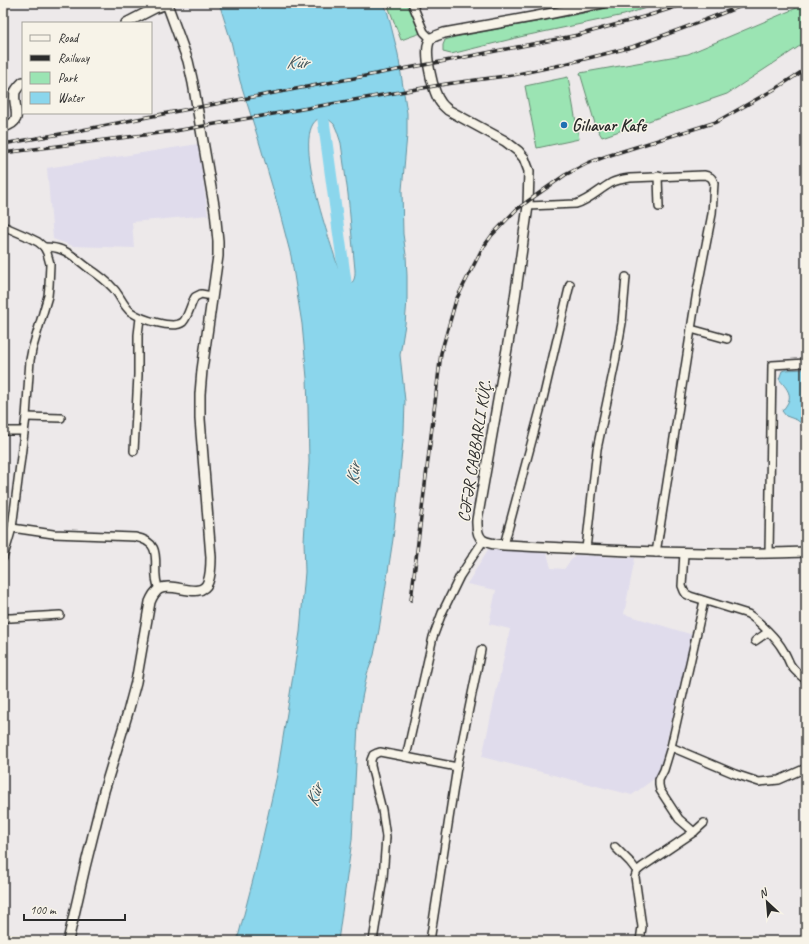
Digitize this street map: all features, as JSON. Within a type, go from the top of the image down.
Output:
[{"type":"street","points":[[412,3],[424,32],[431,39]]},
{"type":"street","points":[[602,3],[543,16],[444,33],[431,39],[428,45],[427,51],[430,74],[438,99],[442,104],[448,110],[505,141],[518,151],[524,158],[530,171],[528,206],[511,326],[476,520],[477,532],[483,541],[492,544],[504,545],[684,553],[769,554],[806,552]]},
{"type":"street","points":[[68,941],[102,799],[136,682],[150,602],[153,595],[159,589],[166,587],[197,591],[204,588],[208,582],[211,557],[200,419],[200,394],[218,256],[215,211],[188,61],[166,4],[128,22]]},
{"type":"street","points":[[3,127],[8,126],[16,118],[16,92],[18,86],[22,83]]},
{"type":"street","points":[[528,206],[576,204],[583,202],[611,184],[630,178],[704,175],[710,176],[714,183],[712,214],[699,275],[656,552]]},
{"type":"street","points":[[658,176],[659,207]]},
{"type":"street","points":[[3,558],[12,528],[26,417],[31,355],[48,296],[50,264],[44,247],[38,242],[5,228]]},
{"type":"street","points":[[44,247],[52,247],[62,250],[78,260],[110,285],[127,308],[140,318],[174,325],[183,322],[195,297],[201,294],[212,296]]},
{"type":"street","points":[[586,549],[597,449],[607,406],[620,336],[626,277]]},
{"type":"street","points":[[504,545],[542,403],[570,284]]},
{"type":"street","points":[[134,451],[138,375],[138,335],[140,318]]},
{"type":"street","points":[[691,329],[727,339]]},
{"type":"street","points":[[769,554],[772,365],[806,363]]},
{"type":"street","points":[[26,417],[61,418]]},
{"type":"street","points":[[7,431],[24,431]]},
{"type":"street","points":[[12,528],[53,534],[143,538],[154,548],[156,556],[156,579],[159,589]]},
{"type":"street","points":[[406,757],[434,637],[442,613],[460,576],[483,541]]},
{"type":"street","points":[[684,553],[682,586],[686,594],[748,614],[754,618],[777,641],[784,650],[791,665],[797,673],[806,680]]},
{"type":"street","points":[[694,832],[679,819],[660,790],[659,780],[664,770],[671,747],[704,601]]},
{"type":"street","points":[[3,618],[60,615]]},
{"type":"street","points":[[755,641],[768,632]]},
{"type":"street","points":[[430,941],[457,767],[481,650]]},
{"type":"street","points":[[671,747],[735,774],[759,782],[779,780],[806,768]]},
{"type":"street","points":[[374,941],[383,878],[386,837],[382,810],[372,771],[371,760],[373,755],[380,752],[457,767]]},
{"type":"street","points":[[640,941],[642,927],[635,877],[637,871],[694,832],[704,823]]},
{"type":"street","points":[[615,847],[637,871]]},
{"type":"shaded area","points":[[198,144],[208,215],[132,222],[134,248],[73,246],[53,239],[47,168]]},
{"type":"shaded area","points":[[489,548],[547,553],[551,568],[564,569],[575,555],[635,558],[624,614],[693,635],[658,776],[632,795],[482,757],[510,629],[489,624],[496,590],[467,584]]},
{"type":"green space","points":[[387,3],[410,3],[421,33],[401,40]]},
{"type":"green space","points":[[625,3],[661,3],[624,15],[524,36],[451,54],[443,52],[445,40],[455,37],[595,11]]},
{"type":"green space","points":[[806,4],[806,42],[727,94],[602,137],[596,127],[580,73],[688,54]]},
{"type":"green space","points":[[568,77],[579,139],[537,148],[525,86]]},
{"type":"water","name":"Kür","points":[[219,3],[384,3],[398,54],[407,113],[407,135],[402,190],[407,300],[400,355],[405,401],[404,431],[393,539],[379,630],[374,655],[367,674],[358,725],[352,840],[338,941],[237,941],[255,872],[277,775],[300,632],[305,572],[304,541],[309,462],[307,378],[302,324],[291,256],[278,206],[240,81],[231,41]],"holes":[[[322,117],[326,117],[334,124],[341,143],[348,194],[355,270],[354,279],[348,285],[342,278],[329,240],[315,191],[310,166],[309,144],[311,127]]]},
{"type":"water","points":[[806,369],[806,438],[803,425],[797,420],[786,416],[782,411],[788,402],[789,395],[788,391],[779,379],[782,371]]},
{"type":"waterway","name":"Kür","points":[[321,102],[348,300]]},
{"type":"railway","points":[[3,144],[578,35],[688,3]]},
{"type":"railway","points":[[3,153],[175,131],[446,84],[513,75],[561,65],[632,47],[749,3]]},
{"type":"railway","points":[[411,600],[441,353],[456,300],[482,249],[492,235],[516,210],[565,175],[588,163],[607,156],[716,122],[775,89],[806,69]]},
{"type":"place","name":"Gilıavar Kafe","points":[[564,125]]}]
